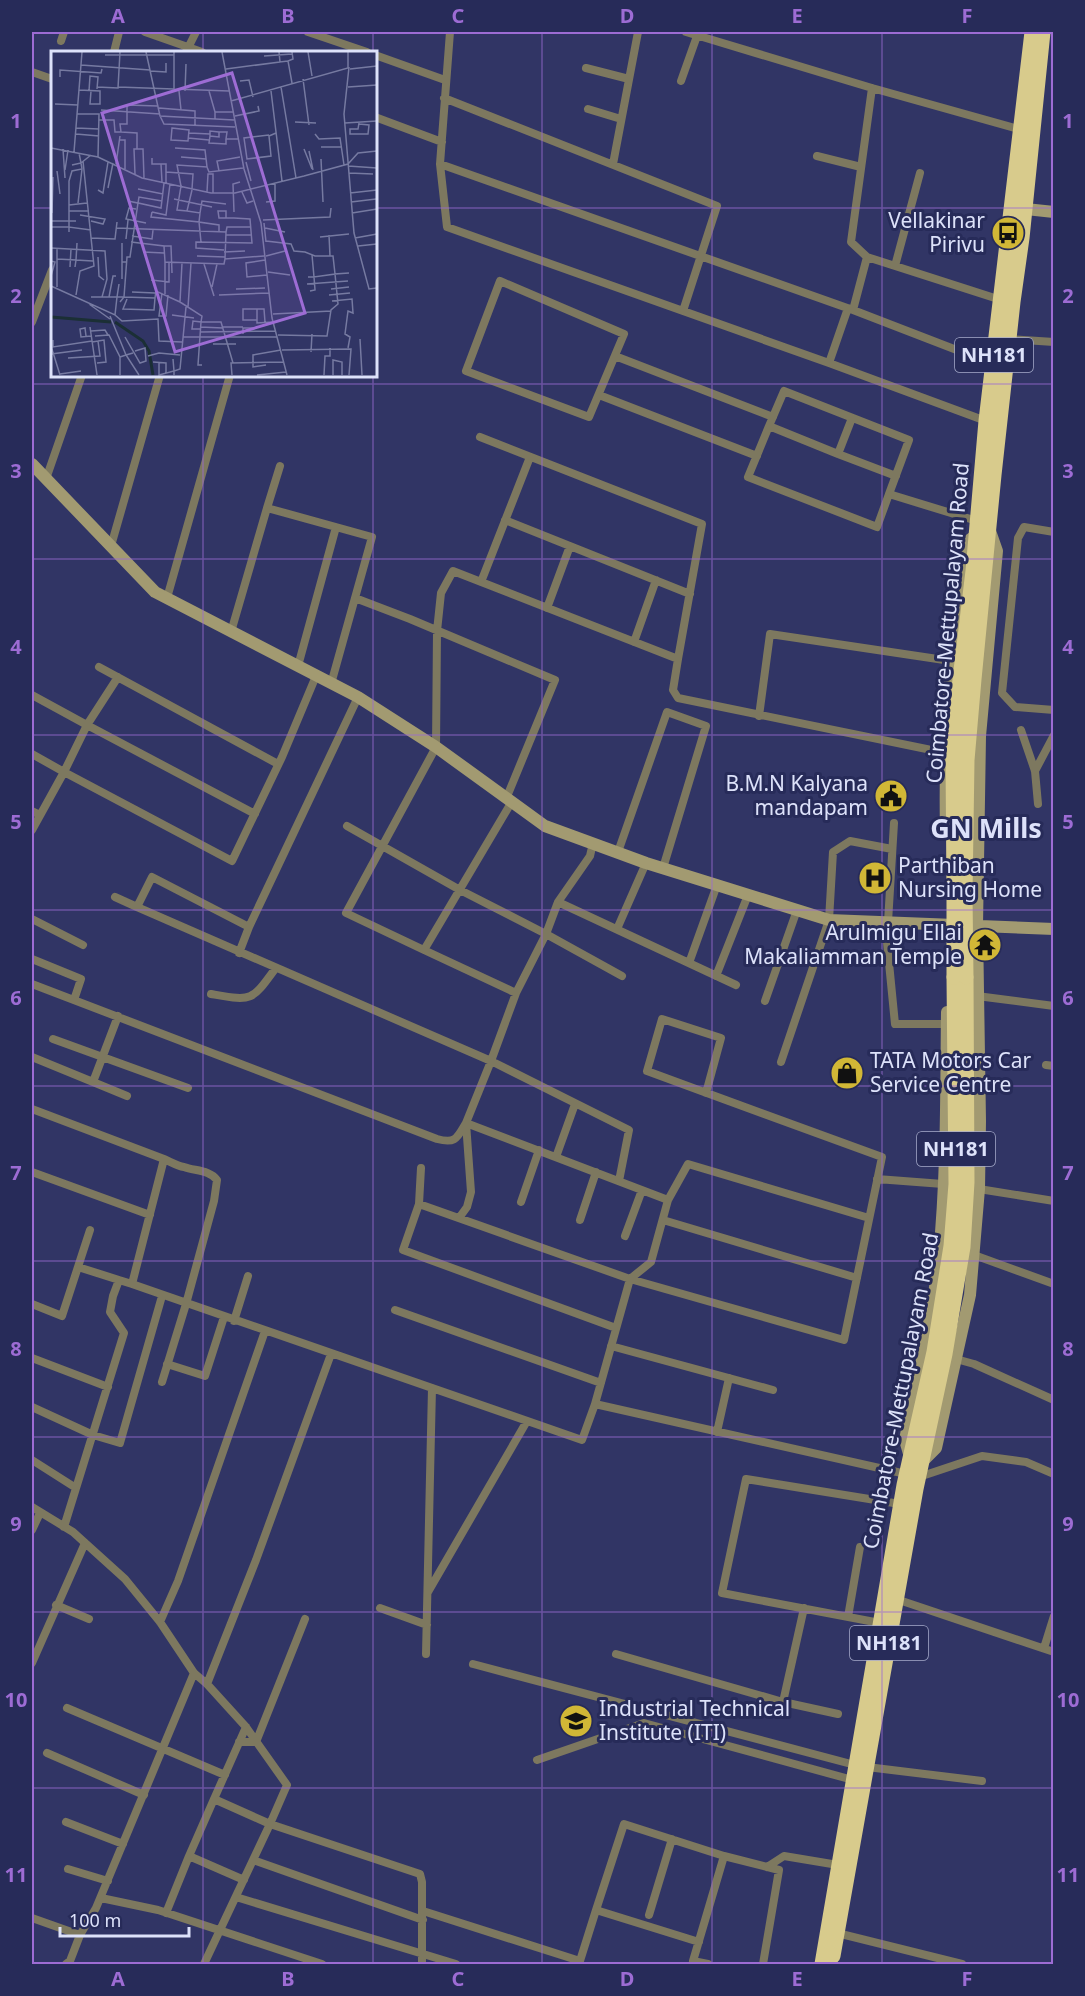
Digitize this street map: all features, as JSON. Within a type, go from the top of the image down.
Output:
[{"type":"highway","name":"Coimbatore-Mettupalayam Road","points":[[980,527],[986,421],[1001,300],[1018,208],[1022,130],[1032,32]]},
{"type":"highway","name":"NH181","points":[[832,1965],[858,1771],[896,1599],[914,1468],[945,1354],[957,1290],[967,1086],[965,820],[967,679],[980,527],[1009,339],[1018,208],[1043,32]]},
{"type":"highway","name":"Coimbatore-Mettupalayam Road","points":[[822,1965],[838,1865],[858,1771],[900,1504],[914,1468]]},
{"type":"street","points":[[61,41],[64,32]]},
{"type":"street","points":[[114,51],[119,32]]},
{"type":"street","points":[[145,32],[187,50],[196,32]]},
{"type":"street","points":[[308,32],[364,51]]},
{"type":"street","points":[[450,32],[440,164],[447,228],[986,421]]},
{"type":"street","points":[[613,164],[638,32]]},
{"type":"street","points":[[687,32],[872,88],[1022,130]]},
{"type":"street","points":[[681,81],[697,36]]},
{"type":"street","points":[[376,55],[446,80]]},
{"type":"street","points":[[586,68],[629,79]]},
{"type":"street","points":[[32,72],[51,79]]},
{"type":"street","points":[[872,88],[851,242],[867,257],[1001,300]]},
{"type":"street","points":[[444,98],[717,206],[683,311]]},
{"type":"street","points":[[588,109],[621,119]]},
{"type":"street","points":[[376,117],[442,142]]},
{"type":"street","points":[[817,156],[861,167]]},
{"type":"street","points":[[440,164],[851,309],[993,363]]},
{"type":"street","points":[[895,266],[920,173]]},
{"type":"street","points":[[1018,208],[1053,212]]},
{"type":"street","points":[[829,363],[851,309],[867,257]]},
{"type":"street","points":[[32,322],[51,273]]},
{"type":"street","points":[[500,281],[624,334],[599,395],[589,417],[466,371],[500,281]]},
{"type":"street","points":[[1009,339],[1053,342]]},
{"type":"street","points":[[615,356],[773,417]]},
{"type":"street","points":[[46,479],[82,376]]},
{"type":"street","points":[[111,546],[160,376]]},
{"type":"street","points":[[167,598],[230,376]]},
{"type":"street","points":[[784,391],[852,418],[909,440],[877,527],[748,477],[784,391]]},
{"type":"street","points":[[599,395],[758,456]]},
{"type":"street","points":[[838,454],[852,418]]},
{"type":"street","points":[[769,426],[896,476]]},
{"type":"street","points":[[480,437],[702,524],[673,690],[678,698],[946,753]]},
{"type":"street","points":[[481,582],[530,457]]},
{"type":"street","points":[[32,464],[155,592],[358,697],[436,747],[544,826],[646,863],[829,920],[1053,929]]},
{"type":"street","points":[[231,632],[280,466]]},
{"type":"street","points":[[889,494],[980,527],[997,551],[980,736],[977,926],[980,1121],[979,1189],[974,1255],[970,1295],[936,1448],[914,1468]]},
{"type":"street","points":[[267,508],[372,537],[331,684]]},
{"type":"street","points":[[505,520],[690,594]]},
{"type":"street","points":[[298,666],[336,527]]},
{"type":"street","points":[[914,1468],[905,1440],[932,1305],[939,1256],[943,1184],[949,925],[946,753],[951,661],[965,543],[980,527]]},
{"type":"street","points":[[1053,532],[1024,527],[1018,538],[1002,693],[1015,707],[1053,710]]},
{"type":"street","points":[[547,608],[570,546]]},
{"type":"street","points":[[516,993],[346,913],[436,747],[437,631],[441,593],[453,572],[678,659]]},
{"type":"street","points":[[634,642],[656,580]]},
{"type":"street","points":[[355,598],[555,680],[509,801],[424,950]]},
{"type":"street","points":[[415,617],[437,631]]},
{"type":"street","points":[[759,716],[771,634],[951,661]]},
{"type":"street","points":[[99,667],[278,764]]},
{"type":"street","points":[[32,754],[232,861],[316,676]]},
{"type":"street","points":[[32,830],[87,725],[118,677]]},
{"type":"street","points":[[32,695],[255,814]]},
{"type":"street","points":[[239,953],[249,927],[358,697]]},
{"type":"street","points":[[618,852],[667,712],[706,726],[663,868]]},
{"type":"street","points":[[1021,730],[1035,771],[1038,804]]},
{"type":"street","points":[[1035,771],[1053,735]]},
{"type":"street","points":[[32,811],[40,815]]},
{"type":"street","points":[[894,824],[887,922],[895,1024],[947,1024]]},
{"type":"street","points":[[347,826],[460,890],[546,933],[622,976]]},
{"type":"street","points":[[781,1062],[829,920],[833,852],[850,841],[892,849]]},
{"type":"street","points":[[32,984],[449,1142],[458,1138],[466,1122],[516,993],[546,933],[558,902],[590,856],[593,843]]},
{"type":"street","points":[[617,930],[646,863]]},
{"type":"street","points":[[137,908],[152,877],[249,927]]},
{"type":"street","points":[[689,963],[717,885]]},
{"type":"street","points":[[716,976],[748,895]]},
{"type":"street","points":[[115,897],[275,969],[491,1061],[629,1130],[619,1181]]},
{"type":"street","points":[[558,902],[736,985]]},
{"type":"street","points":[[765,1001],[797,910]]},
{"type":"street","points":[[32,919],[83,945]]},
{"type":"street","points":[[32,959],[81,979],[74,1000]]},
{"type":"street","points":[[211,994],[241,999],[257,993],[275,969]]},
{"type":"street","points":[[977,996],[1053,1006]]},
{"type":"street","points":[[93,1082],[118,1016]]},
{"type":"street","points":[[419,1204],[630,1279],[844,1340],[882,1157],[706,1093],[647,1071],[662,1019],[721,1038],[706,1093]]},
{"type":"street","points":[[53,1039],[188,1088]]},
{"type":"street","points":[[32,1057],[127,1095]]},
{"type":"street","points":[[556,1157],[575,1104]]},
{"type":"street","points":[[32,1109],[182,1167],[204,1171],[214,1175],[217,1180],[214,1201],[186,1304],[162,1382]]},
{"type":"street","points":[[466,1122],[668,1200]]},
{"type":"street","points":[[459,1218],[467,1207],[471,1192],[466,1122]]},
{"type":"street","points":[[521,1202],[539,1150]]},
{"type":"street","points":[[132,1284],[164,1159]]},
{"type":"street","points":[[78,1267],[582,1440],[595,1404],[630,1279],[651,1262],[668,1200],[688,1164],[869,1218]]},
{"type":"street","points":[[421,1168],[419,1204],[403,1250],[616,1328]]},
{"type":"street","points":[[32,1172],[150,1215]]},
{"type":"street","points":[[580,1220],[596,1172]]},
{"type":"street","points":[[877,1179],[943,1184]]},
{"type":"street","points":[[979,1189],[1053,1201]]},
{"type":"street","points":[[625,1236],[642,1190]]},
{"type":"street","points":[[663,1220],[857,1278]]},
{"type":"street","points":[[32,1304],[62,1316],[90,1230]]},
{"type":"street","points":[[974,1255],[1053,1284]]},
{"type":"street","points":[[234,1321],[248,1276]]},
{"type":"street","points":[[64,1527],[124,1333],[110,1312],[119,1281]]},
{"type":"street","points":[[32,1407],[93,1436],[120,1443],[162,1296]]},
{"type":"street","points":[[395,1310],[601,1383]]},
{"type":"street","points":[[167,1364],[206,1376],[224,1317]]},
{"type":"street","points":[[160,1622],[178,1581],[265,1331]]},
{"type":"street","points":[[611,1346],[773,1390]]},
{"type":"street","points":[[66,1965],[101,1898],[163,1748],[201,1678],[212,1672],[256,1560],[331,1354]]},
{"type":"street","points":[[32,1358],[108,1387]]},
{"type":"street","points":[[956,1359],[974,1364],[1053,1400]]},
{"type":"street","points":[[717,1432],[729,1378]]},
{"type":"street","points":[[426,1654],[432,1388]]},
{"type":"street","points":[[595,1404],[717,1432],[914,1468],[982,1456],[1026,1462],[1053,1474]]},
{"type":"street","points":[[428,1592],[527,1421]]},
{"type":"street","points":[[32,1460],[76,1488]]},
{"type":"street","points":[[880,1623],[722,1593],[746,1479],[900,1504]]},
{"type":"street","points":[[32,1508],[85,1543],[125,1579],[201,1678],[246,1727],[287,1785],[204,1965]]},
{"type":"street","points":[[32,1530],[40,1513]]},
{"type":"street","points":[[32,1663],[85,1543]]},
{"type":"street","points":[[848,1617],[860,1546]]},
{"type":"street","points":[[896,1599],[1053,1652]]},
{"type":"street","points":[[56,1605],[89,1619]]},
{"type":"street","points":[[380,1608],[427,1625]]},
{"type":"street","points":[[783,1702],[804,1608]]},
{"type":"street","points":[[1044,1648],[1053,1616]]},
{"type":"street","points":[[256,1742],[305,1619]]},
{"type":"street","points":[[616,1654],[783,1702],[838,1714]]},
{"type":"street","points":[[473,1664],[858,1771]]},
{"type":"street","points":[[67,1708],[225,1775]]},
{"type":"street","points":[[537,1760],[644,1723],[858,1771],[982,1781]]},
{"type":"street","points":[[166,1912],[246,1727]]},
{"type":"street","points":[[239,1742],[256,1742]]},
{"type":"street","points":[[47,1753],[144,1795]]},
{"type":"street","points":[[214,1800],[270,1824],[420,1874],[423,1916],[422,1965]]},
{"type":"street","points":[[66,1822],[123,1844]]},
{"type":"street","points":[[253,1860],[423,1916],[580,1963],[624,1824],[724,1856],[779,1870],[763,1965]]},
{"type":"street","points":[[649,1915],[672,1839]]},
{"type":"street","points":[[189,1856],[244,1880]]},
{"type":"street","points":[[708,1965],[693,1963],[724,1856]]},
{"type":"street","points":[[767,1867],[784,1857],[838,1865]]},
{"type":"street","points":[[68,1869],[108,1881]]},
{"type":"street","points":[[236,1897],[456,1965]]},
{"type":"street","points":[[101,1898],[166,1912],[322,1965]]},
{"type":"street","points":[[596,1910],[699,1942]]},
{"type":"street","points":[[32,1918],[80,1935]]},
{"type":"street","points":[[837,1933],[962,1965]]},
{"type":"place","name":"Vellakinar Pirivu","points":[[1008,233]]},
{"type":"place","name":"B.M.N Kalyana mandapam","points":[[891,796]]},
{"type":"place","name":"Parthiban Nursing Home","points":[[875,878]]},
{"type":"place","name":"Arulmigu Ellai Makaliamman Temple","points":[[985,945]]},
{"type":"place","name":"TATA Motors Car Service Centre","points":[[847,1073]]},
{"type":"place","name":"Industrial Technical Institute (ITI)","points":[[576,1721]]},
{"type":"district","name":"GN Mills","points":[[986,829]]}]
